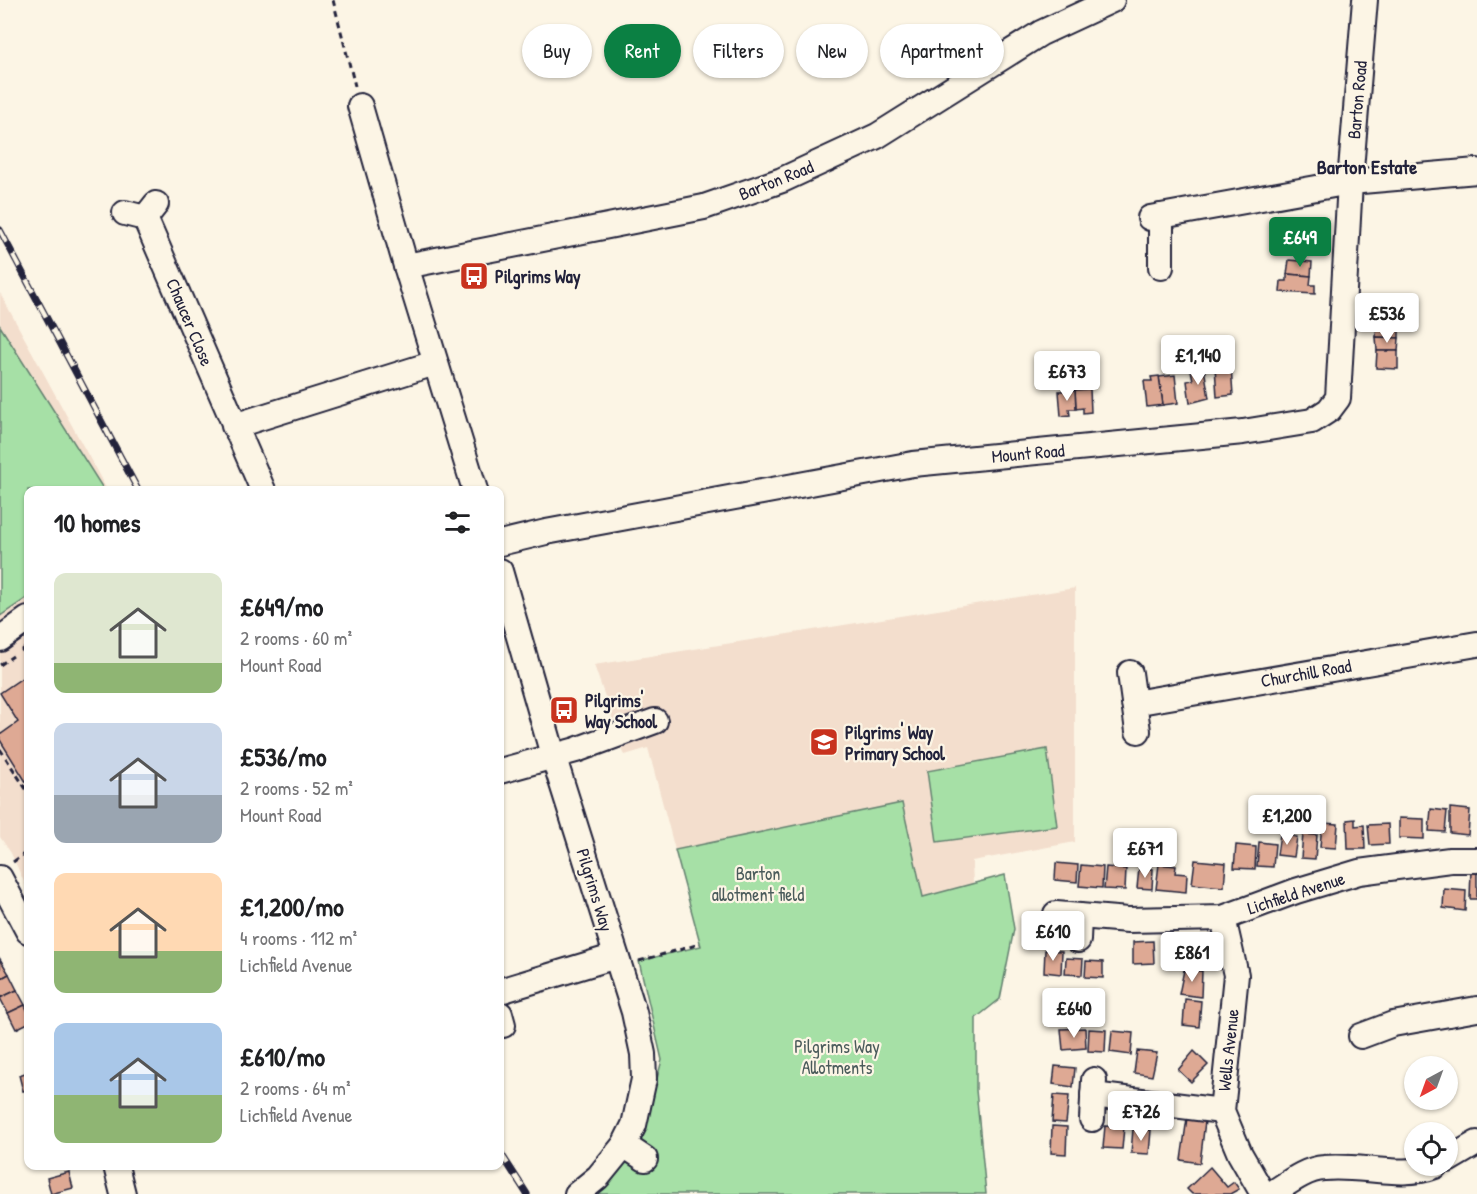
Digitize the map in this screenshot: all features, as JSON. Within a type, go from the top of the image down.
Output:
[{"type":"street","name":"Barton Road","points":[[406,266],[704,207],[782,180],[877,136],[1041,33],[1112,0]]},
{"type":"street","name":"Barton Road","points":[[1350,182],[1365,0]]},
{"type":"street","points":[[360,106],[435,363],[474,486]]},
{"type":"street","points":[[1161,267],[1155,217],[1350,182],[1477,171]]},
{"type":"street","name":"Mount Road","points":[[504,542],[546,532],[913,464],[1243,432],[1312,421],[1329,410],[1338,398],[1350,182]]},
{"type":"street","name":"Chaucer Close","points":[[142,212],[261,486]]},
{"type":"street","points":[[234,426],[435,363]]},
{"type":"street","name":"Pilgrims Way","points":[[504,585],[553,755],[618,961],[643,1054],[644,1079],[634,1125],[624,1145],[598,1177],[577,1194]]},
{"type":"street","points":[[0,639],[24,627]]},
{"type":"street","name":"Churchill Road","points":[[1134,703],[1477,644]]},
{"type":"street","points":[[1130,673],[1138,732]]},
{"type":"street","points":[[504,770],[576,750],[655,721]]},
{"type":"street","name":"Lichfield Avenue","points":[[1078,940],[1067,915],[1128,920],[1223,918],[1296,891],[1359,872],[1450,860],[1477,860]]},
{"type":"street","points":[[4,871],[24,921]]},
{"type":"street","name":"Wells Avenue","points":[[1223,918],[1236,975],[1222,1111],[1240,1154],[1263,1194]]},
{"type":"street","points":[[504,990],[618,961]]},
{"type":"street","points":[[1361,1036],[1393,1024],[1477,1009]]},
{"type":"street","name":"Wells Avenue","points":[[1092,1119],[1094,1086],[1222,1111]]},
{"type":"street","points":[[1458,1154],[1477,1143]]},
{"type":"street","points":[[624,1145],[645,1159]]},
{"type":"street","points":[[1271,1194],[1296,1178],[1322,1168],[1362,1167],[1404,1171]]},
{"type":"street","points":[[117,1170],[123,1194]]},
{"type":"path","points":[[333,0],[360,106]]},
{"type":"path","points":[[0,749],[24,786]]},
{"type":"path","points":[[4,871],[24,854]]},
{"type":"path","points":[[618,961],[700,944]]},
{"type":"shaded area","points":[[0,293],[105,486],[24,486],[24,882],[11,853],[0,837]]},
{"type":"shaded area","name":"Pilgrims' Way Primary School","points":[[1075,588],[1075,842],[972,861],[973,884],[923,897],[902,803],[675,850],[648,748],[625,755],[621,747],[580,761],[572,738],[614,723],[594,665]]},
{"type":"green space","points":[[0,326],[101,486],[24,486],[24,600],[0,616]]},
{"type":"green space","points":[[1047,749],[1057,826],[937,842],[927,771]]},
{"type":"green space","name":"Pilgrims Way Allotments","points":[[902,803],[923,897],[1005,875],[1014,929],[1000,999],[976,1018],[976,1090],[986,1194],[592,1194],[639,1146],[662,1060],[639,961],[701,946],[675,850]]},
{"type":"building","points":[[1289,260],[1312,262],[1311,276],[1287,274]]},
{"type":"building","points":[[1287,274],[1311,276],[1310,285],[1315,285],[1315,294],[1280,292],[1281,281],[1287,281]]},
{"type":"building","points":[[1377,322],[1399,322],[1399,338],[1376,337]]},
{"type":"building","points":[[1376,337],[1399,338],[1398,351],[1377,351]]},
{"type":"building","points":[[1377,351],[1398,351],[1398,369],[1376,368]]},
{"type":"building","points":[[1231,366],[1233,395],[1217,397],[1215,367]]},
{"type":"building","points":[[1204,368],[1209,398],[1190,403],[1187,381],[1193,380],[1191,370]]},
{"type":"building","points":[[1175,375],[1178,403],[1163,405],[1159,377]]},
{"type":"building","points":[[1159,376],[1163,405],[1147,407],[1144,381],[1152,381],[1151,377]]},
{"type":"building","points":[[1090,389],[1091,412],[1083,413],[1083,408],[1076,409],[1075,390]]},
{"type":"building","points":[[1075,390],[1076,409],[1069,409],[1070,415],[1061,416],[1059,391]]},
{"type":"building","points":[[24,677],[24,779],[0,740],[0,735],[18,722],[0,693]]},
{"type":"building","points":[[1450,808],[1470,810],[1468,835],[1450,833]]},
{"type":"building","points":[[1431,809],[1447,811],[1445,832],[1429,831]]},
{"type":"building","points":[[1399,818],[1424,819],[1424,839],[1399,838]]},
{"type":"building","points":[[1355,819],[1355,826],[1364,825],[1365,849],[1348,849],[1347,820]]},
{"type":"building","points":[[1322,823],[1338,824],[1336,848],[1320,847]]},
{"type":"building","points":[[1388,824],[1389,844],[1370,845],[1368,825]]},
{"type":"building","points":[[1280,834],[1297,837],[1294,857],[1277,855]]},
{"type":"building","points":[[1303,834],[1317,835],[1315,859],[1301,858]]},
{"type":"building","points":[[1259,842],[1275,844],[1273,867],[1257,866]]},
{"type":"building","points":[[1236,845],[1256,847],[1255,869],[1234,868]]},
{"type":"building","points":[[1195,860],[1226,863],[1224,887],[1192,884]]},
{"type":"building","points":[[1056,863],[1078,865],[1077,882],[1055,880]]},
{"type":"building","points":[[1159,864],[1176,866],[1175,873],[1187,874],[1186,892],[1156,889]]},
{"type":"building","points":[[1081,865],[1103,867],[1102,888],[1079,886]]},
{"type":"building","points":[[1106,867],[1126,869],[1125,890],[1104,889]]},
{"type":"building","points":[[1139,868],[1153,869],[1152,889],[1137,888]]},
{"type":"building","points":[[1471,869],[1477,870],[1477,899],[1470,899]]},
{"type":"building","points":[[1444,889],[1466,891],[1465,911],[1443,908]]},
{"type":"building","points":[[1153,941],[1154,963],[1133,964],[1133,942]]},
{"type":"building","points":[[1191,941],[1210,943],[1208,966],[1189,964]]},
{"type":"building","points":[[1045,950],[1062,951],[1061,974],[1044,972]]},
{"type":"building","points":[[1066,958],[1083,959],[1082,975],[1065,974]]},
{"type":"building","points":[[0,959],[9,974],[0,979]]},
{"type":"building","points":[[1086,961],[1103,962],[1103,978],[1085,977]]},
{"type":"building","points":[[1184,970],[1202,971],[1201,997],[1179,994]]},
{"type":"building","points":[[9,974],[17,990],[0,998],[0,979]]},
{"type":"building","points":[[17,990],[24,1005],[8,1013],[0,998]]},
{"type":"building","points":[[1185,999],[1201,1001],[1199,1027],[1183,1025]]},
{"type":"building","points":[[24,1005],[24,1025],[16,1029],[8,1013]]},
{"type":"building","points":[[1085,1028],[1086,1048],[1063,1050],[1061,1029]]},
{"type":"building","points":[[1089,1029],[1106,1030],[1105,1052],[1088,1051]]},
{"type":"building","points":[[1112,1031],[1133,1033],[1131,1055],[1110,1052]]},
{"type":"building","points":[[1137,1051],[1157,1053],[1152,1076],[1134,1073]]},
{"type":"building","points":[[1194,1051],[1208,1065],[1191,1082],[1178,1070]]},
{"type":"building","points":[[1055,1066],[1075,1068],[1073,1087],[1053,1084]]},
{"type":"building","points":[[24,1073],[24,1091],[23,1091],[19,1075]]},
{"type":"building","points":[[1054,1095],[1069,1096],[1066,1123],[1052,1122]]},
{"type":"building","points":[[1187,1118],[1205,1121],[1200,1163],[1181,1160]]},
{"type":"building","points":[[1052,1126],[1067,1127],[1066,1154],[1051,1153]]},
{"type":"building","points":[[1105,1126],[1124,1127],[1122,1149],[1103,1148]]},
{"type":"building","points":[[1133,1129],[1151,1130],[1149,1154],[1131,1153]]},
{"type":"building","points":[[1210,1167],[1227,1187],[1234,1182],[1239,1189],[1230,1194],[1192,1194],[1187,1189]]},
{"type":"building","points":[[69,1172],[73,1188],[51,1194],[47,1178]]},
{"type":"railway","points":[[0,230],[136,486]]},
{"type":"railway","points":[[504,1158],[527,1194]]},
{"type":"place","name":"Pilgrims Way","points":[[474,276]]},
{"type":"place","name":"Pilgrims' Way School","points":[[564,710]]},
{"type":"place","name":"Pilgrims' Way Primary School","points":[[824,742]]},
{"type":"district","name":"Barton Estate","points":[[1367,166]]},
{"type":"park label","name":"Barton allotment field","points":[[758,883]]}]
